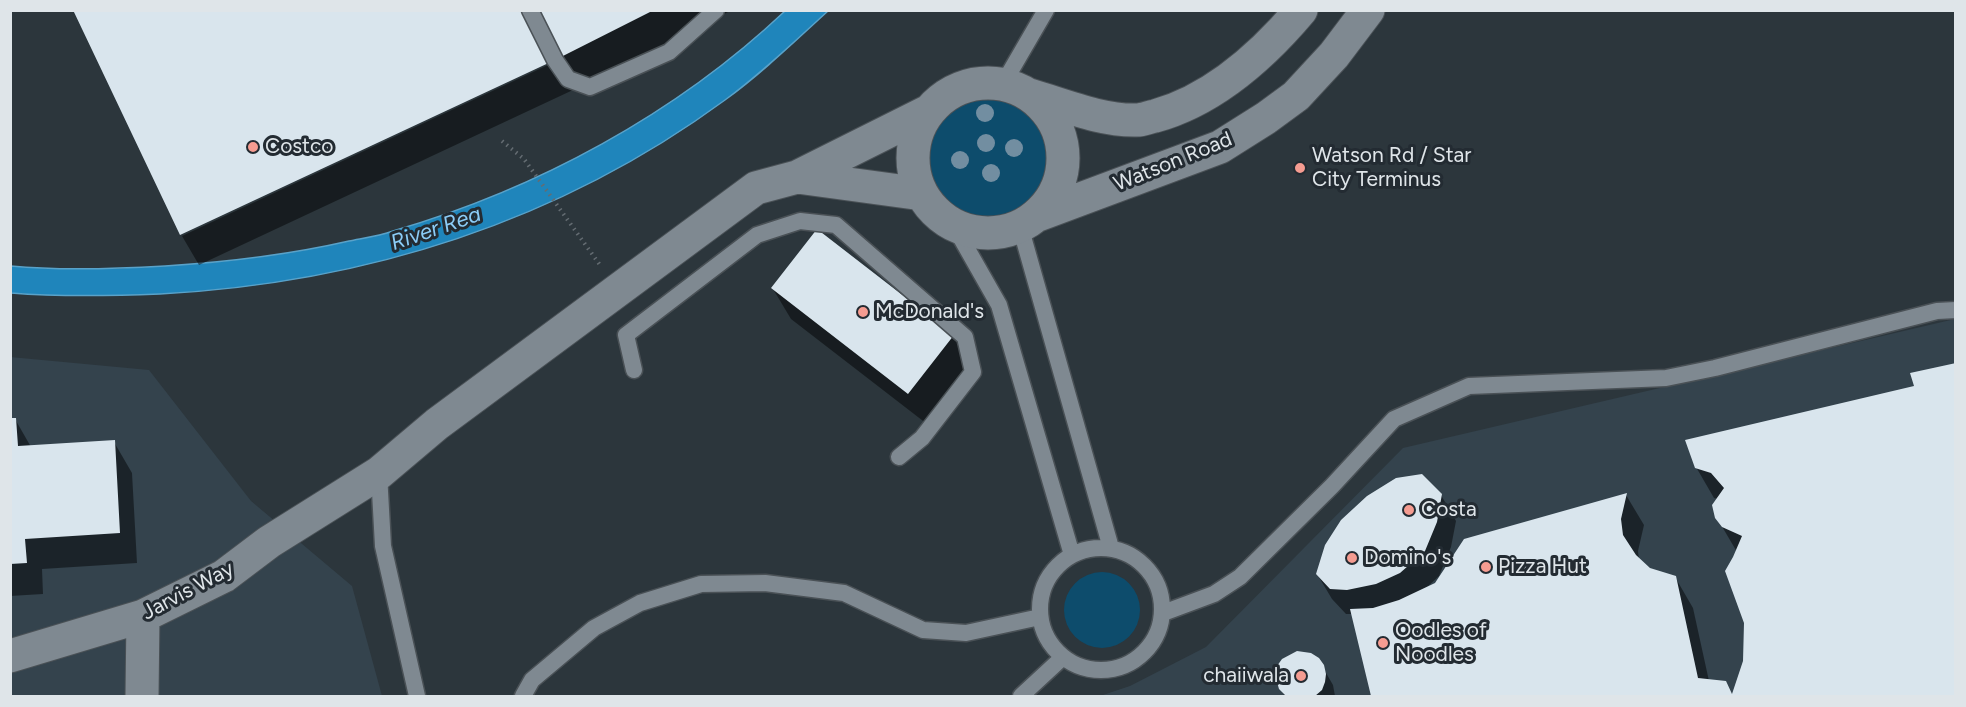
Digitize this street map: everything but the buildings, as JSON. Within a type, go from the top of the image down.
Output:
[{"type":"street","points":[[797,177],[929,111],[945,97],[963,87],[976,84],[1016,89],[1100,116],[1138,120],[1169,112],[1209,91],[1246,65],[1301,10]]},
{"type":"street","name":"Watson Road","points":[[1029,220],[1220,147],[1296,96],[1334,55],[1368,10]]},
{"type":"street","points":[[929,111],[919,130],[913,151],[913,166],[922,194],[940,217],[980,233],[993,233],[1029,220],[1055,193],[1063,166],[1064,153],[1056,125],[1040,103],[1016,89]]},
{"type":"street","points":[[797,177],[922,194]]},
{"type":"street","name":"Jarvis Way","points":[[10,656],[143,616],[224,576],[269,542],[379,473],[437,424],[756,188],[797,177]]},
{"type":"street","points":[[142,696],[143,616]]},
{"type":"lane","points":[[530,10],[555,60],[568,79],[590,87],[669,52],[716,10]]},
{"type":"lane","points":[[1016,89],[1046,10]]},
{"type":"lane","points":[[1029,220],[1111,548]]},
{"type":"lane","points":[[634,370],[626,335],[757,235],[801,221],[836,225],[965,337],[973,372],[922,438],[899,457]]},
{"type":"lane","points":[[953,224],[999,305],[1072,555]]},
{"type":"lane","points":[[1163,613],[1214,594],[1240,577],[1332,486],[1394,419],[1469,386],[1666,378],[1715,368],[1937,311],[1956,310]]},
{"type":"lane","points":[[379,473],[382,546],[417,696]]},
{"type":"lane","points":[[1091,548],[1111,548],[1138,560],[1157,584],[1163,613],[1154,642],[1136,660],[1112,670],[1086,669],[1062,658],[1047,639],[1040,617],[1042,592],[1053,570],[1072,555],[1091,548]]},
{"type":"lane","points":[[523,696],[532,680],[594,628],[640,603],[701,584],[765,583],[844,593],[923,630],[966,633],[1040,617]]},
{"type":"lane","points":[[1021,696],[1062,658]]},
{"type":"path","points":[[502,141],[524,159],[581,237]]},
{"type":"shaded area","points":[[988,94],[1013,99],[1034,113],[1048,134],[1053,159],[1048,184],[1034,205],[1013,219],[988,224],[963,219],[942,205],[928,184],[923,159],[928,134],[942,113],[963,99]]},
{"type":"shaded area","points":[[1955,319],[1955,696],[1100,696],[1130,686],[1206,647],[1403,448]]},
{"type":"shaded area","points":[[10,357],[149,370],[251,501],[352,586],[382,696],[11,696]]},
{"type":"shaded area","points":[[1102,572],[1116,575],[1129,583],[1137,596],[1140,610],[1137,624],[1129,637],[1116,645],[1102,648],[1088,645],[1075,637],[1067,624],[1064,610],[1067,596],[1075,583],[1088,575]]},
{"type":"water","name":"River Rea","points":[[785,11],[828,11],[739,90],[661,143],[596,180],[527,212],[457,239],[385,260],[311,276],[236,288],[123,295],[66,296],[11,293],[11,266],[49,269],[107,269],[234,260],[377,236],[447,214],[552,170],[651,115],[698,83]]},
{"type":"place","name":"Costco","points":[[253,147]]},
{"type":"place","name":"Watson Rd / Star City Terminus","points":[[1300,168]]},
{"type":"place","name":"McDonald's","points":[[863,312]]},
{"type":"place","name":"Costa","points":[[1409,510]]},
{"type":"place","name":"Domino's","points":[[1352,558]]},
{"type":"place","name":"Pizza Hut","points":[[1486,567]]},
{"type":"place","name":"Oodles of Noodles","points":[[1383,643]]},
{"type":"place","name":"chaiiwala","points":[[1301,676]]}]
